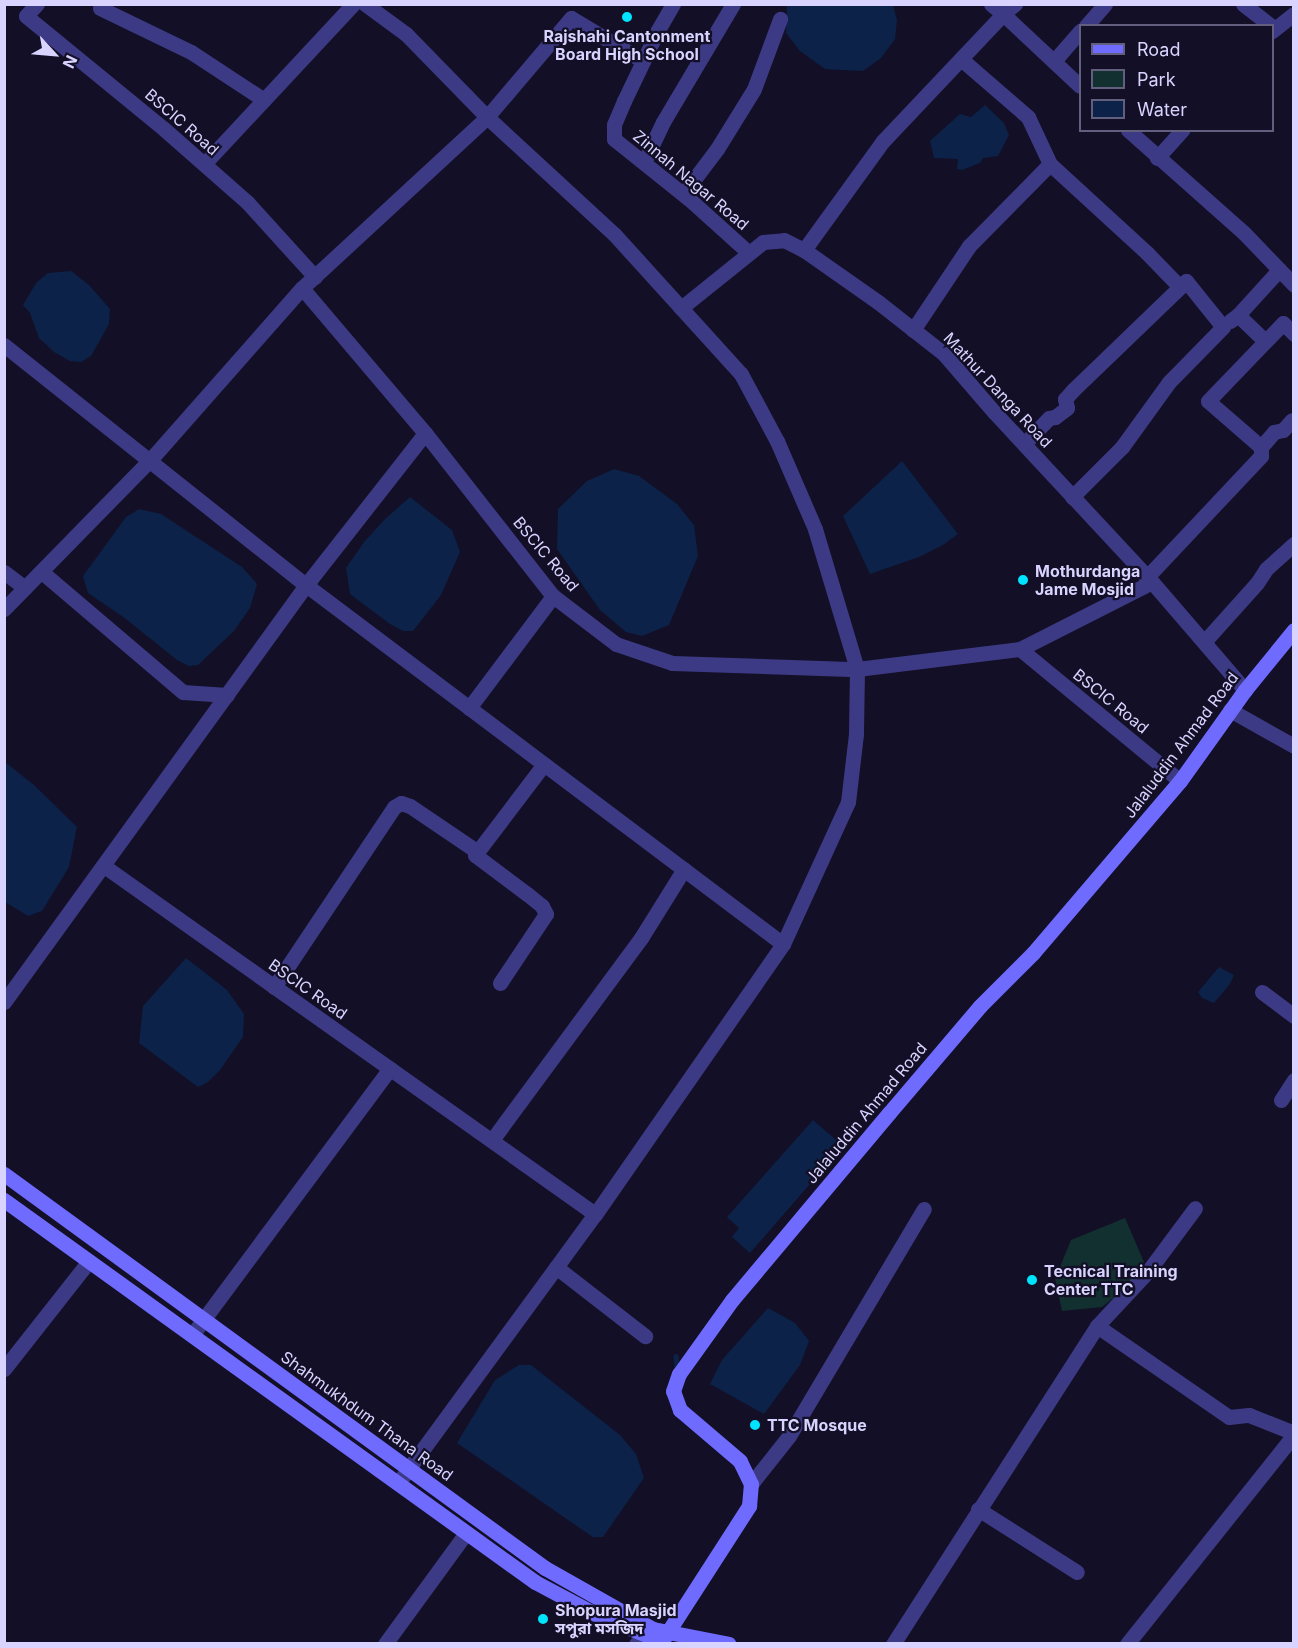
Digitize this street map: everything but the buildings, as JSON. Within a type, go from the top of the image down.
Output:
[{"type":"main road","name":"Jalaluddin Ahmad Road","points":[[751,1484],[740,1461],[680,1410],[673,1391],[679,1374],[732,1300],[882,1122],[981,1006],[1033,953],[1180,781],[1230,710],[1293,630]]},
{"type":"main road","name":"Shahmukhdum Thana Road","points":[[4,1174],[545,1568],[655,1637]]},
{"type":"main road","name":"Shahmukhdum Thana Road","points":[[4,1200],[535,1582],[599,1616],[655,1637],[729,1644]]},
{"type":"main road","points":[[655,1637],[749,1506],[751,1484]]},
{"type":"street","name":"BSCIC Road","points":[[37,4],[26,16],[247,202],[315,277]]},
{"type":"street","points":[[204,164],[353,4]]},
{"type":"street","points":[[365,4],[406,34],[487,117],[614,234],[741,374],[777,441],[815,529],[857,669],[856,734],[848,802],[783,944],[595,1214],[398,1483]]},
{"type":"street","name":"Zinnah Nagar Road","points":[[673,4],[617,117],[614,139],[683,194],[748,252]]},
{"type":"street","points":[[644,162],[663,122],[734,4]]},
{"type":"street","points":[[1088,24],[1105,4]]},
{"type":"street","points":[[1243,4],[1268,24]]},
{"type":"street","points":[[100,8],[191,52],[264,100]]},
{"type":"street","points":[[804,250],[883,141],[961,59],[1003,8],[1079,85]]},
{"type":"street","points":[[1274,27],[1293,14]]},
{"type":"street","points":[[4,609],[43,573],[151,459],[302,288],[487,117],[571,18],[643,62]]},
{"type":"street","points":[[683,194],[717,149],[754,89],[780,18]]},
{"type":"street","points":[[1054,61],[1079,32]]},
{"type":"street","points":[[961,59],[1028,117],[1050,164],[1148,253],[1180,287]]},
{"type":"street","points":[[1130,132],[1244,233],[1293,285]]},
{"type":"street","points":[[1157,158],[1180,132]]},
{"type":"street","points":[[913,330],[969,246],[1050,164]]},
{"type":"street","name":"Mathur Danga Road","points":[[681,308],[763,242],[784,240],[804,250],[944,354],[1149,580],[1245,690]]},
{"type":"street","points":[[1072,496],[1122,447],[1169,382],[1223,327],[1238,315],[1279,270]]},
{"type":"street","points":[[1024,444],[1049,418],[1056,417],[1066,408],[1065,399],[1073,390],[1186,281],[1223,327]]},
{"type":"street","name":"BSCIC Road","points":[[302,288],[425,433],[554,596],[616,644],[672,663],[857,669],[1020,649],[1149,580],[1261,456],[1261,447]]},
{"type":"street","points":[[1238,315],[1264,340]]},
{"type":"street","points":[[1293,334],[1283,323],[1264,340],[1208,401],[1261,447],[1274,432],[1283,430],[1293,420]]},
{"type":"street","points":[[4,345],[151,459],[306,585],[783,944]]},
{"type":"street","points":[[4,1002],[306,585],[425,433]]},
{"type":"street","points":[[1204,642],[1257,583],[1266,569],[1293,544]]},
{"type":"street","points":[[4,572],[25,588]]},
{"type":"street","points":[[43,573],[183,692],[227,695]]},
{"type":"street","points":[[469,708],[554,596]]},
{"type":"street","name":"BSCIC Road","points":[[1020,649],[1180,781]]},
{"type":"street","points":[[1230,710],[1293,746]]},
{"type":"street","points":[[500,983],[546,915],[542,906],[475,855],[544,764]]},
{"type":"street","points":[[274,987],[394,807],[401,804],[410,806],[478,852]]},
{"type":"street","name":"BSCIC Road","points":[[104,866],[595,1214]]},
{"type":"street","points":[[492,1140],[641,938],[684,869]]},
{"type":"street","points":[[1262,992],[1293,1016]]},
{"type":"street","points":[[192,1335],[390,1068]]},
{"type":"street","points":[[1281,1100],[1293,1080]]},
{"type":"street","points":[[893,1644],[1097,1326],[1149,1270],[1195,1208]]},
{"type":"street","points":[[751,1484],[789,1436],[924,1209]]},
{"type":"street","points":[[4,1369],[89,1261]]},
{"type":"street","points":[[556,1267],[645,1336]]},
{"type":"street","points":[[1097,1326],[1228,1417],[1249,1415],[1293,1434],[1127,1644]]},
{"type":"street","points":[[978,1509],[1077,1572]]},
{"type":"street","points":[[385,1644],[466,1533]]},
{"type":"green space","points":[[1125,1218],[1144,1262],[1126,1288],[1102,1307],[1062,1311],[1055,1279],[1071,1240]]},
{"type":"water","points":[[787,4],[893,5],[897,20],[895,39],[881,58],[863,71],[825,69],[800,51],[786,33]]},
{"type":"water","points":[[985,105],[1004,123],[1009,135],[998,156],[983,158],[980,163],[962,170],[957,169],[958,159],[934,158],[930,141],[960,114],[971,117]]},
{"type":"water","points":[[71,271],[89,285],[110,309],[109,324],[91,356],[81,362],[70,361],[54,352],[39,338],[30,313],[23,305],[36,283],[48,273]]},
{"type":"water","points":[[902,461],[958,534],[943,545],[919,557],[870,574],[843,516]]},
{"type":"water","points":[[614,469],[639,476],[677,504],[694,525],[698,556],[669,625],[642,636],[626,632],[600,610],[557,549],[558,509],[587,481]]},
{"type":"water","points":[[410,497],[452,530],[460,552],[441,595],[413,631],[403,631],[350,594],[346,568],[364,542]]},
{"type":"water","points":[[139,509],[161,514],[242,567],[257,584],[250,608],[234,631],[198,665],[189,666],[177,660],[126,619],[88,593],[83,576],[126,517]]},
{"type":"water","points":[[5,762],[34,785],[77,827],[69,867],[42,911],[28,916],[5,902]]},
{"type":"water","points":[[186,958],[227,990],[244,1014],[243,1037],[220,1070],[208,1082],[198,1087],[139,1043],[143,1006]]},
{"type":"water","points":[[1219,967],[1234,975],[1230,984],[1214,1003],[1202,998],[1198,992]]},
{"type":"water","points":[[813,1120],[843,1146],[750,1253],[732,1237],[739,1228],[727,1217]]},
{"type":"water","points":[[768,1308],[795,1323],[809,1341],[800,1365],[764,1414],[710,1384],[722,1360]]},
{"type":"water","points":[[519,1365],[531,1365],[620,1435],[636,1454],[644,1478],[603,1537],[593,1537],[457,1443],[495,1380]]},
{"type":"waterway","points":[[676,1356],[677,1368]]},
{"type":"place","name":"Rajshahi Cantonment Board High School","points":[[627,17]]},
{"type":"place","name":"Mothurdanga Jame Mosjid","points":[[1023,580]]},
{"type":"place","name":"Tecnical Training Center TTC","points":[[1032,1280]]},
{"type":"place","name":"TTC Mosque","points":[[755,1425]]},
{"type":"place","name":"Shopura Masjid সপুরা মসজিদ","points":[[543,1619]]}]
